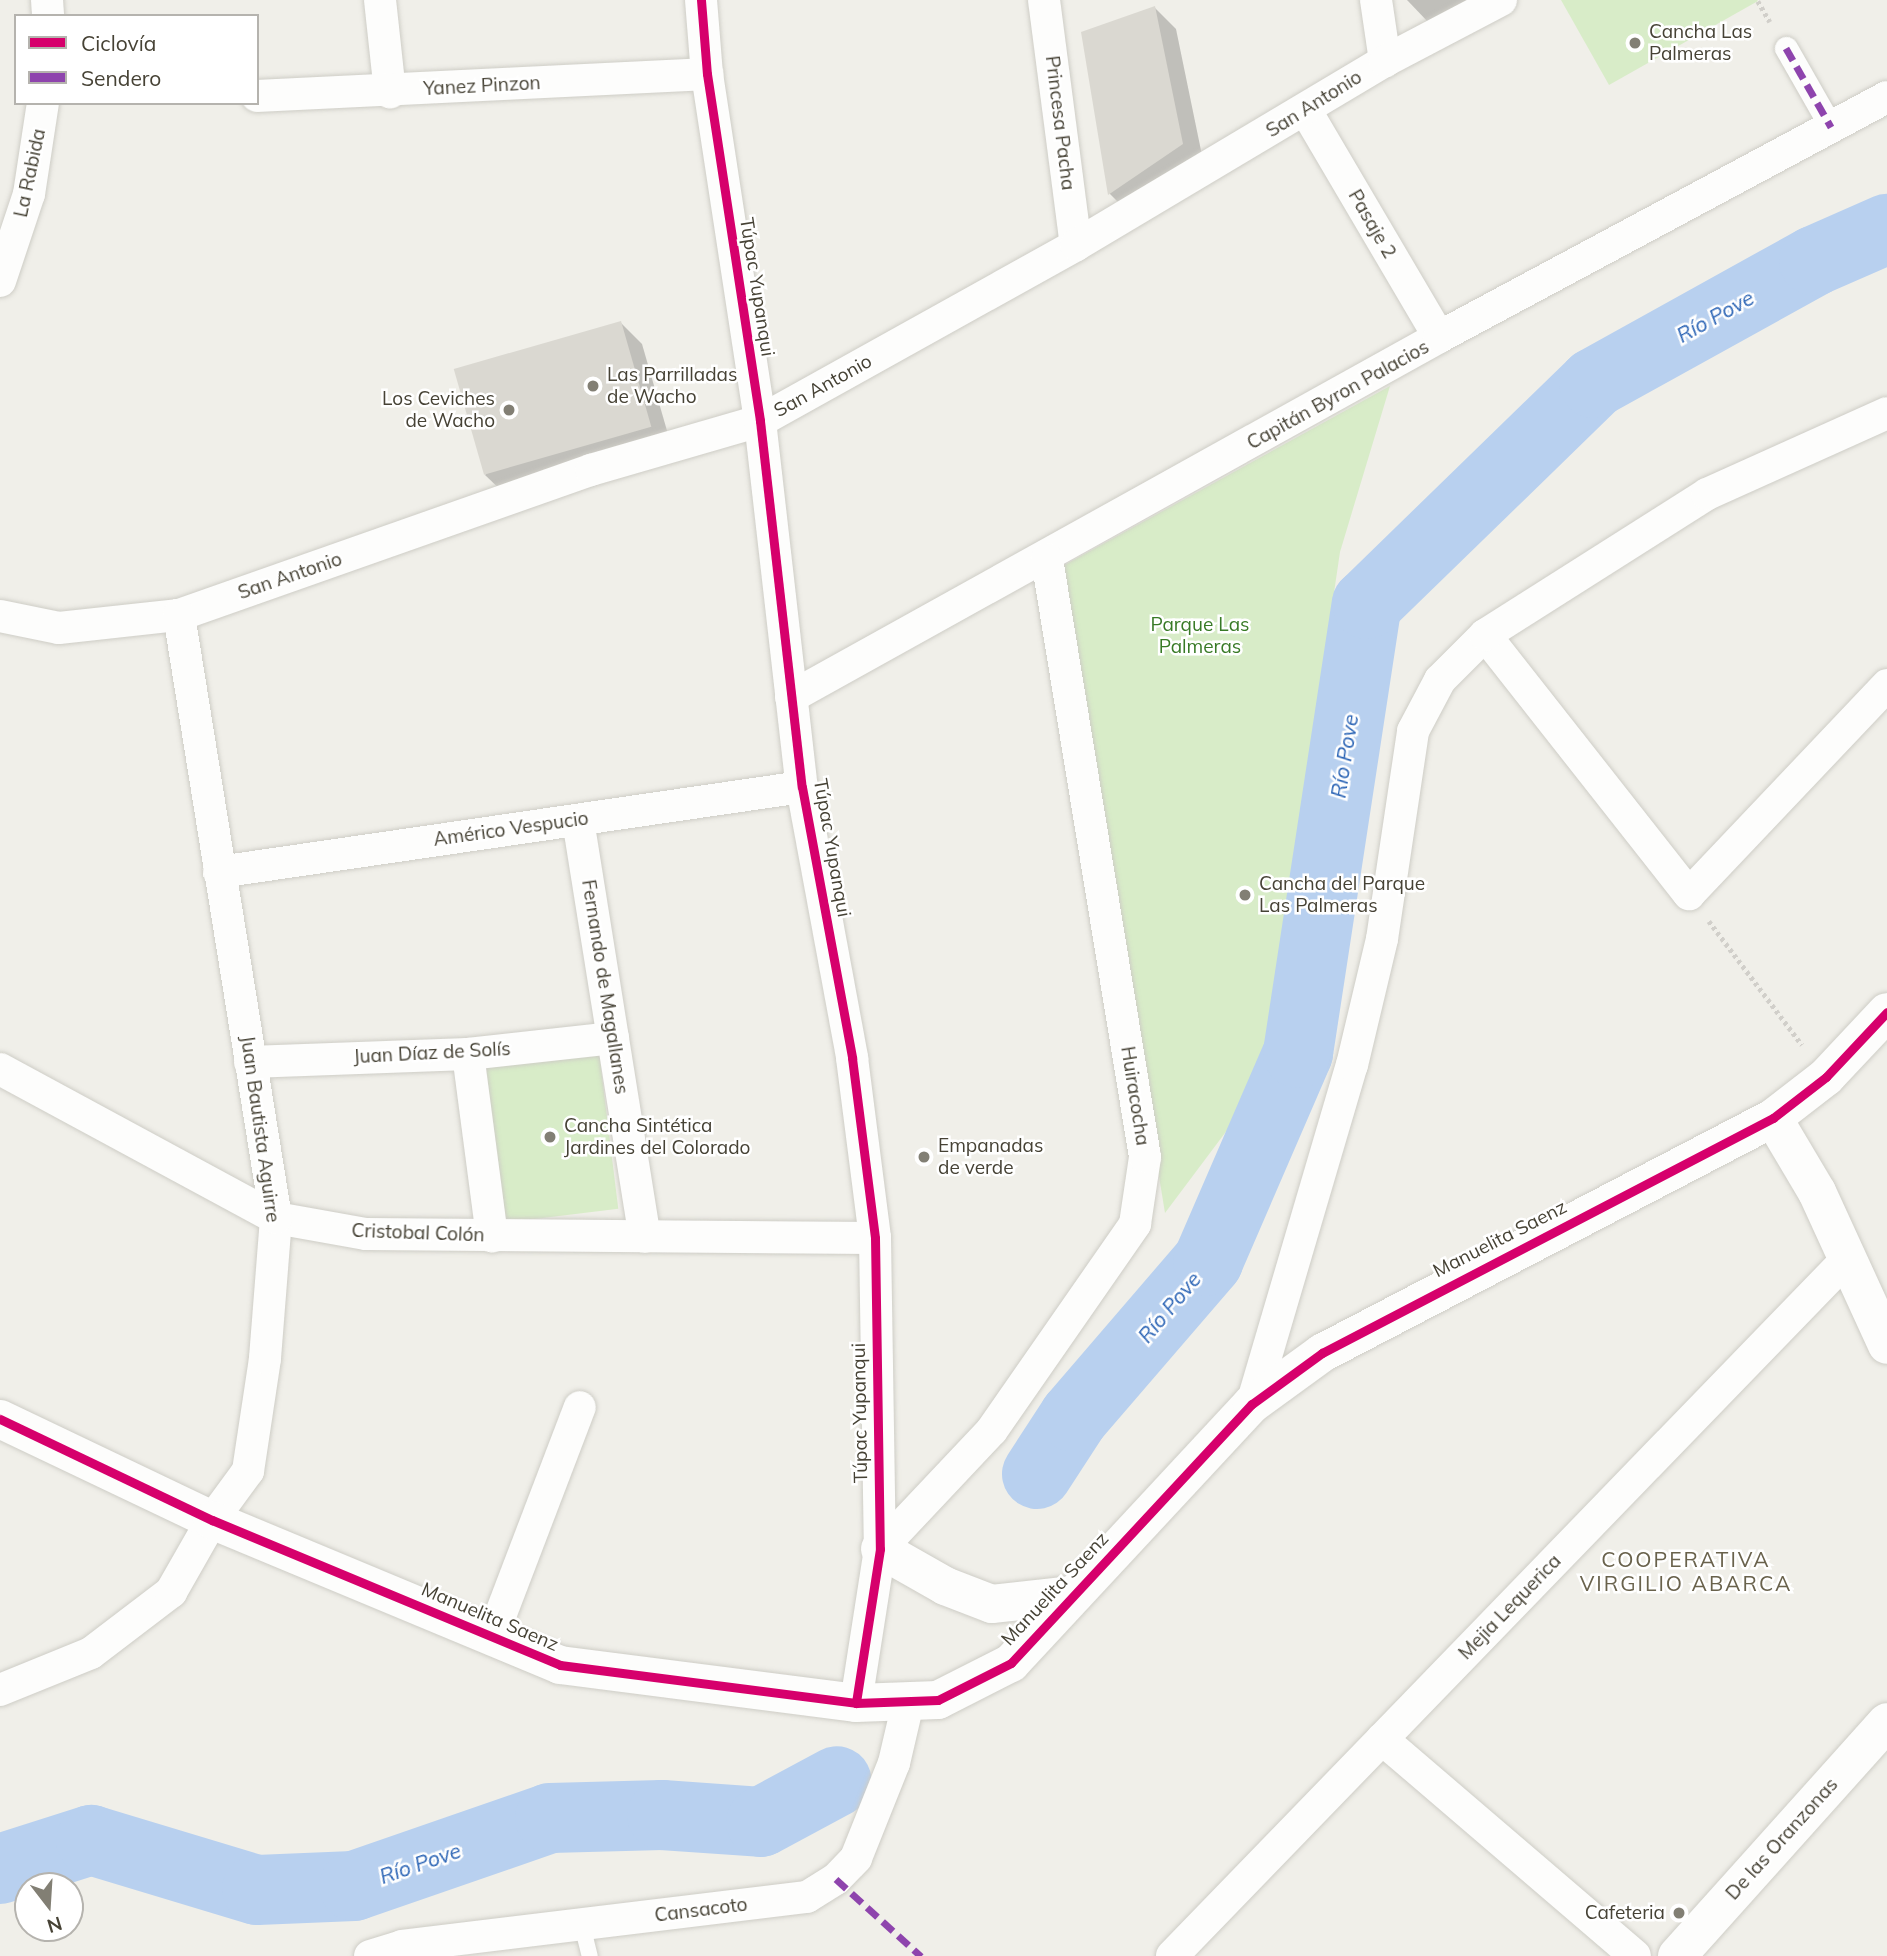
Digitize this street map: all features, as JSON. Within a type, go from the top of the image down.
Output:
[{"type":"street","points":[[380,0],[390,92]]},
{"type":"street","name":"Túpac Yupanqui","points":[[701,0],[707,74],[760,421],[802,787],[852,1058],[875,1238],[880,1549],[856,1703]]},
{"type":"street","name":"Princesa Pacha","points":[[1044,0],[1076,245]]},
{"type":"street","points":[[1376,0],[1385,61]]},
{"type":"street","name":"San Antonio","points":[[0,616],[59,628],[179,615],[591,470],[760,421],[1076,245],[1306,111],[1385,61],[1502,0]]},
{"type":"street","points":[[1786,48],[1831,127]]},
{"type":"street","name":"Yanez Pinzon","points":[[259,96],[390,92],[707,74]]},
{"type":"street","name":"Capitán Byron Palacios","points":[[791,697],[1047,559],[1439,337],[1887,97]]},
{"type":"street","name":"La Rabida","points":[[0,281],[29,194],[43,105]]},
{"type":"street","name":"Pasaje 2","points":[[1306,111],[1439,337]]},
{"type":"street","points":[[1252,1404],[1352,1065],[1382,939],[1413,731],[1440,680],[1485,635],[1707,494],[1887,413]]},
{"type":"street","name":"Huiracocha","points":[[880,1549],[992,1430],[1135,1224],[1145,1157],[1047,559]]},
{"type":"street","name":"Juan Bautista Aguirre","points":[[0,1690],[91,1653],[172,1592],[212,1520],[248,1471],[265,1358],[276,1218],[179,615]]},
{"type":"street","points":[[1485,635],[1689,894],[1887,685]]},
{"type":"street","name":"Américo Vespucio","points":[[219,872],[802,787]]},
{"type":"street","name":"Fernando de Magallanes","points":[[578,820],[645,1237]]},
{"type":"street","name":"Manuelita Saenz","points":[[0,1419],[212,1520],[560,1665],[856,1703],[938,1700],[1011,1663],[1252,1404],[1322,1353],[1773,1118],[1826,1077],[1887,1012]]},
{"type":"street","name":"Juan Díaz de Solís","points":[[250,1062],[468,1054],[613,1038]]},
{"type":"street","points":[[468,1054],[492,1236]]},
{"type":"street","name":"Cristobal Colón","points":[[0,1069],[276,1218],[366,1234],[875,1238]]},
{"type":"street","points":[[1773,1118],[1817,1192],[1887,1345]]},
{"type":"street","name":"Mejia Lequerica","points":[[1171,1956],[1849,1257]]},
{"type":"street","points":[[492,1637],[580,1407]]},
{"type":"street","points":[[880,1549],[945,1586],[992,1604],[1074,1595]]},
{"type":"street","name":"Cansacoto","points":[[370,1956],[402,1947],[807,1897],[836,1879],[856,1858],[894,1763],[908,1703]]},
{"type":"street","name":"De las Oranzonas","points":[[1677,1956],[1887,1722]]},
{"type":"street","points":[[1382,1739],[1634,1956]]},
{"type":"lane","points":[[582,1925],[590,1956]]},
{"type":"path","points":[[1689,894],[1826,1077]]},
{"type":"green space","name":"Cancha Las Palmeras","points":[[1561,0],[1757,0],[1758,1],[1609,85]]},
{"type":"green space","name":"Parque Las Palmeras","points":[[1390,386],[1340,552],[1313,735],[1276,1065],[1165,1213],[1059,568]]},
{"type":"green space","name":"Cancha Sintética Jardines del Colorado","points":[[599,1052],[618,1209],[501,1223],[482,1066]]},
{"type":"building","points":[[1155,6],[1183,144],[1108,195],[1081,32]]},
{"type":"building","points":[[621,321],[651,427],[484,475],[454,369]]},
{"type":"waterway","name":"Río Pove","points":[[1037,1474],[1074,1417],[1208,1261],[1298,1053],[1367,604],[1594,383],[1814,261],[1887,229]]},
{"type":"waterway","name":"Río Pove","points":[[0,1869],[91,1840],[257,1890],[354,1886],[550,1818],[662,1815],[761,1822],[837,1781]]},
{"type":"marked path","points":[[1786,48],[1831,127]]},
{"type":"marked path","points":[[836,1879],[921,1956]]},
{"type":"cycle path","points":[[701,0],[707,74],[760,421],[802,787],[852,1058],[875,1238],[880,1549],[856,1703]]},
{"type":"cycle path","points":[[0,1419],[212,1520],[560,1665],[856,1703],[938,1700],[1011,1663],[1252,1404],[1322,1353],[1773,1118],[1826,1077],[1887,1012]]},
{"type":"place","name":"Cancha Las Palmeras","points":[[1635,43]]},
{"type":"place","name":"Las Parrilladas de Wacho","points":[[593,386]]},
{"type":"place","name":"Los Ceviches de Wacho","points":[[509,410]]},
{"type":"place","name":"Cancha del Parque Las Palmeras","points":[[1245,895]]},
{"type":"place","name":"Cancha Sintética Jardines del Colorado","points":[[550,1137]]},
{"type":"place","name":"Empanadas de verde","points":[[924,1157]]},
{"type":"place","name":"Cafeteria","points":[[1679,1913]]},
{"type":"district","name":"COOPERATIVA VIRGILIO ABARCA","points":[[1686,1571]]}]
